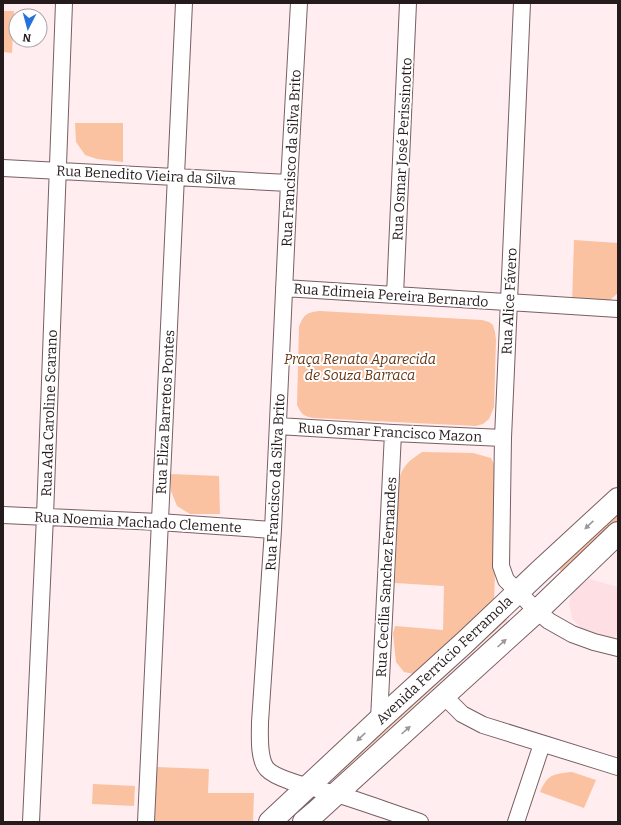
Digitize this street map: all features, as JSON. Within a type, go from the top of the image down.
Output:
[{"type":"street","name":"Rua Ada Caroline Scarano","points":[[31,822],[45,516],[64,3]]},
{"type":"street","name":"Rua Eliza Barretos Pontes","points":[[146,822],[184,3]]},
{"type":"street","name":"Rua Francisco da Silva Brito","points":[[299,3],[273,530],[260,722],[260,746],[262,759],[267,769],[277,776],[292,782],[309,786]]},
{"type":"street","name":"Rua Osmar José Perissinotto","points":[[395,295],[408,3]]},
{"type":"street","name":"Rua Alice Fávero","points":[[522,3],[503,438],[500,566],[506,580],[549,621],[572,634],[594,642],[618,648]]},
{"type":"street","name":"Rua Benedito Vieira da Silva","points":[[3,168],[289,183]]},
{"type":"street","name":"Rua Edimeia Pereira Bernardo","points":[[284,288],[618,309]]},
{"type":"street","name":"Rua Osmar Francisco Mazon","points":[[278,426],[503,438]]},
{"type":"street","name":"Rua Cecília Sanchez Fernandes","points":[[378,720],[393,433]]},
{"type":"street","points":[[618,486],[618,499]]},
{"type":"street","name":"Avenida Ferrúcio Ferramola","points":[[270,822],[378,720],[464,643],[618,499]]},
{"type":"street","name":"Rua Noemia Machado Clemente","points":[[3,515],[160,522],[273,530]]},
{"type":"street","name":"Avenida Ferrúcio Ferramola","points":[[304,822],[537,611],[618,533]]},
{"type":"street","points":[[444,696],[462,714],[483,725],[618,767]]},
{"type":"street","points":[[516,822],[542,744]]},
{"type":"street","points":[[309,786],[420,822]]},
{"type":"shaded area","points":[[589,579],[618,587],[618,629],[614,640],[584,631],[572,618],[569,603],[572,592]]},
{"type":"green space","points":[[3,11],[8,11],[8,48],[12,48],[12,53],[3,52]]},
{"type":"green space","points":[[75,123],[123,123],[123,162],[97,159],[85,155],[76,142]]},
{"type":"green space","points":[[574,240],[618,243],[618,293],[609,301],[572,304]]},
{"type":"green space","name":"Praça Renata Aparecida de Souza Barraca","points":[[320,311],[482,320],[489,322],[493,325],[496,340],[494,407],[489,419],[483,424],[476,426],[307,417],[300,411],[297,405],[299,327],[306,315],[312,312]]},
{"type":"green space","points":[[422,452],[473,453],[491,458],[498,472],[494,605],[414,674],[404,672],[396,662],[393,634],[395,626],[443,630],[444,586],[395,583],[399,479],[408,463]]},
{"type":"green space","points":[[170,474],[219,476],[220,514],[190,514],[177,506],[171,491]]},
{"type":"green space","points":[[618,509],[618,521],[562,572],[555,565]]},
{"type":"green space","points":[[501,613],[507,620],[334,779],[329,780]]},
{"type":"green space","points":[[156,767],[209,769],[208,793],[254,793],[253,822],[155,822]]},
{"type":"green space","points":[[572,772],[596,780],[584,808],[540,792],[552,776],[560,773]]},
{"type":"green space","points":[[93,784],[135,786],[134,806],[92,804]]}]
